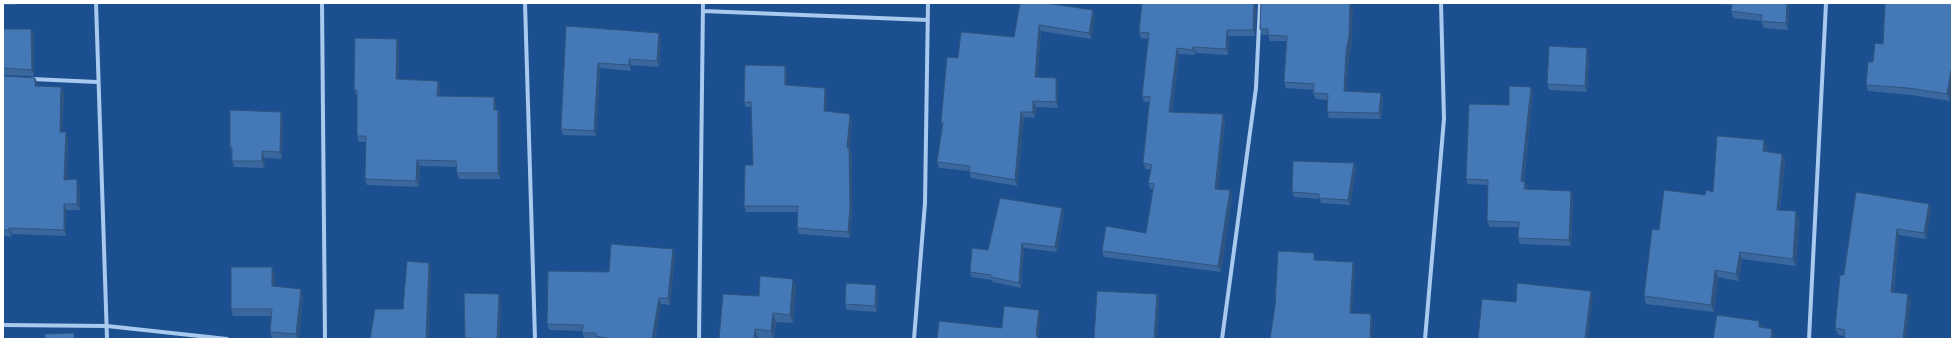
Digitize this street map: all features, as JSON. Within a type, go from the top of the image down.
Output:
[{"type":"street","points":[[96,3],[107,339]]},
{"type":"street","points":[[322,3],[325,339]]},
{"type":"street","points":[[525,3],[535,339]]},
{"type":"street","points":[[699,339],[703,3]]},
{"type":"street","points":[[914,339],[925,204],[928,3]]},
{"type":"street","points":[[1222,339],[1256,88],[1260,3]]},
{"type":"street","points":[[1425,339],[1444,119],[1441,3]]},
{"type":"street","points":[[1809,339],[1826,3]]},
{"type":"street","points":[[703,11],[928,20]]},
{"type":"street","points":[[27,79],[98,82]]},
{"type":"street","points":[[3,325],[107,326],[227,339]]},
{"type":"building","points":[[1020,3],[1045,3],[1093,10],[1089,33],[1039,25],[1035,77],[1056,78],[1056,102],[1033,101],[1033,112],[1021,112],[1015,180],[969,172],[970,166],[937,162],[943,123],[941,122],[947,57],[958,58],[961,32],[1014,37]]},
{"type":"building","points":[[1142,3],[1254,3],[1253,30],[1227,30],[1226,49],[1193,47],[1193,50],[1177,48],[1169,112],[1223,114],[1215,189],[1230,190],[1218,266],[1102,251],[1106,226],[1146,233],[1154,184],[1148,183],[1152,165],[1143,163],[1150,97],[1142,96],[1149,33],[1139,32]]},
{"type":"building","points":[[1261,3],[1350,3],[1349,37],[1346,51],[1344,91],[1381,93],[1379,113],[1327,112],[1328,94],[1313,93],[1314,84],[1284,82],[1287,36],[1268,35],[1268,29],[1260,29]]},
{"type":"building","points":[[1732,3],[1787,3],[1786,23],[1761,21],[1762,15],[1731,11]]},
{"type":"building","points":[[1885,3],[1952,3],[1952,70],[1947,94],[1908,88],[1866,85],[1868,62],[1873,62],[1875,43],[1883,44]]},
{"type":"building","points":[[566,26],[659,33],[657,61],[629,59],[629,65],[598,63],[594,131],[561,129]]},
{"type":"building","points":[[3,29],[31,29],[32,70],[3,68]]},
{"type":"building","points":[[355,38],[397,39],[396,79],[438,81],[437,96],[494,97],[494,110],[498,110],[498,173],[457,173],[456,161],[417,160],[416,181],[365,179],[366,136],[357,136],[357,90],[354,90]]},
{"type":"building","points":[[1549,46],[1587,48],[1585,86],[1547,84]]},
{"type":"building","points":[[745,65],[785,66],[785,85],[825,88],[824,111],[850,114],[847,148],[849,148],[850,207],[848,232],[797,228],[798,206],[744,206],[745,165],[753,165],[751,102],[744,102]]},
{"type":"building","points":[[3,76],[35,78],[35,86],[61,87],[60,132],[66,132],[64,180],[77,179],[77,204],[64,204],[64,230],[9,228],[9,230],[3,230]]},
{"type":"building","points":[[1509,86],[1531,87],[1521,181],[1525,182],[1524,189],[1571,191],[1569,240],[1518,238],[1519,222],[1487,221],[1488,180],[1466,179],[1469,104],[1509,105]]},
{"type":"building","points":[[230,110],[281,112],[280,152],[262,151],[262,161],[232,161],[232,147],[230,147]]},
{"type":"building","points":[[1717,136],[1764,140],[1763,151],[1782,154],[1777,210],[1796,211],[1793,259],[1740,252],[1736,274],[1715,270],[1711,305],[1644,296],[1652,229],[1659,230],[1664,190],[1705,195],[1706,190],[1713,192]]},
{"type":"building","points":[[1293,161],[1354,163],[1348,200],[1319,198],[1319,194],[1292,192]]},
{"type":"building","points":[[1856,192],[1929,204],[1924,233],[1897,229],[1891,292],[1908,294],[1903,339],[1844,339],[1845,330],[1835,328],[1840,275],[1844,275]]},
{"type":"building","points":[[1000,198],[1062,208],[1055,247],[1022,243],[1019,283],[991,277],[991,275],[970,272],[972,248],[988,250]]},
{"type":"building","points":[[611,244],[673,249],[668,298],[659,298],[652,339],[612,339],[596,336],[596,333],[582,333],[583,325],[547,324],[548,271],[609,272]]},
{"type":"building","points":[[1278,251],[1314,253],[1314,260],[1353,262],[1350,313],[1371,314],[1370,339],[1270,339],[1275,306]]},
{"type":"building","points":[[407,261],[429,263],[426,339],[370,339],[375,309],[403,309]]},
{"type":"building","points":[[231,267],[272,267],[272,286],[301,289],[296,334],[270,332],[272,309],[231,309]]},
{"type":"building","points":[[760,276],[793,279],[790,315],[773,313],[771,331],[755,329],[754,339],[719,339],[723,294],[759,296]]},
{"type":"building","points":[[846,283],[876,285],[875,306],[845,304]]},
{"type":"building","points":[[1517,283],[1591,291],[1585,339],[1478,339],[1482,299],[1516,302]]},
{"type":"building","points":[[1097,291],[1157,294],[1154,339],[1094,339]]},
{"type":"building","points":[[464,293],[499,294],[497,339],[465,338]]},
{"type":"building","points":[[1004,306],[1039,310],[1036,335],[1038,335],[1037,339],[937,339],[939,321],[1002,328]]},
{"type":"building","points":[[1717,315],[1759,321],[1759,327],[1772,329],[1771,339],[1713,339]]},
{"type":"building","points":[[74,333],[74,339],[45,339],[45,334]]}]
